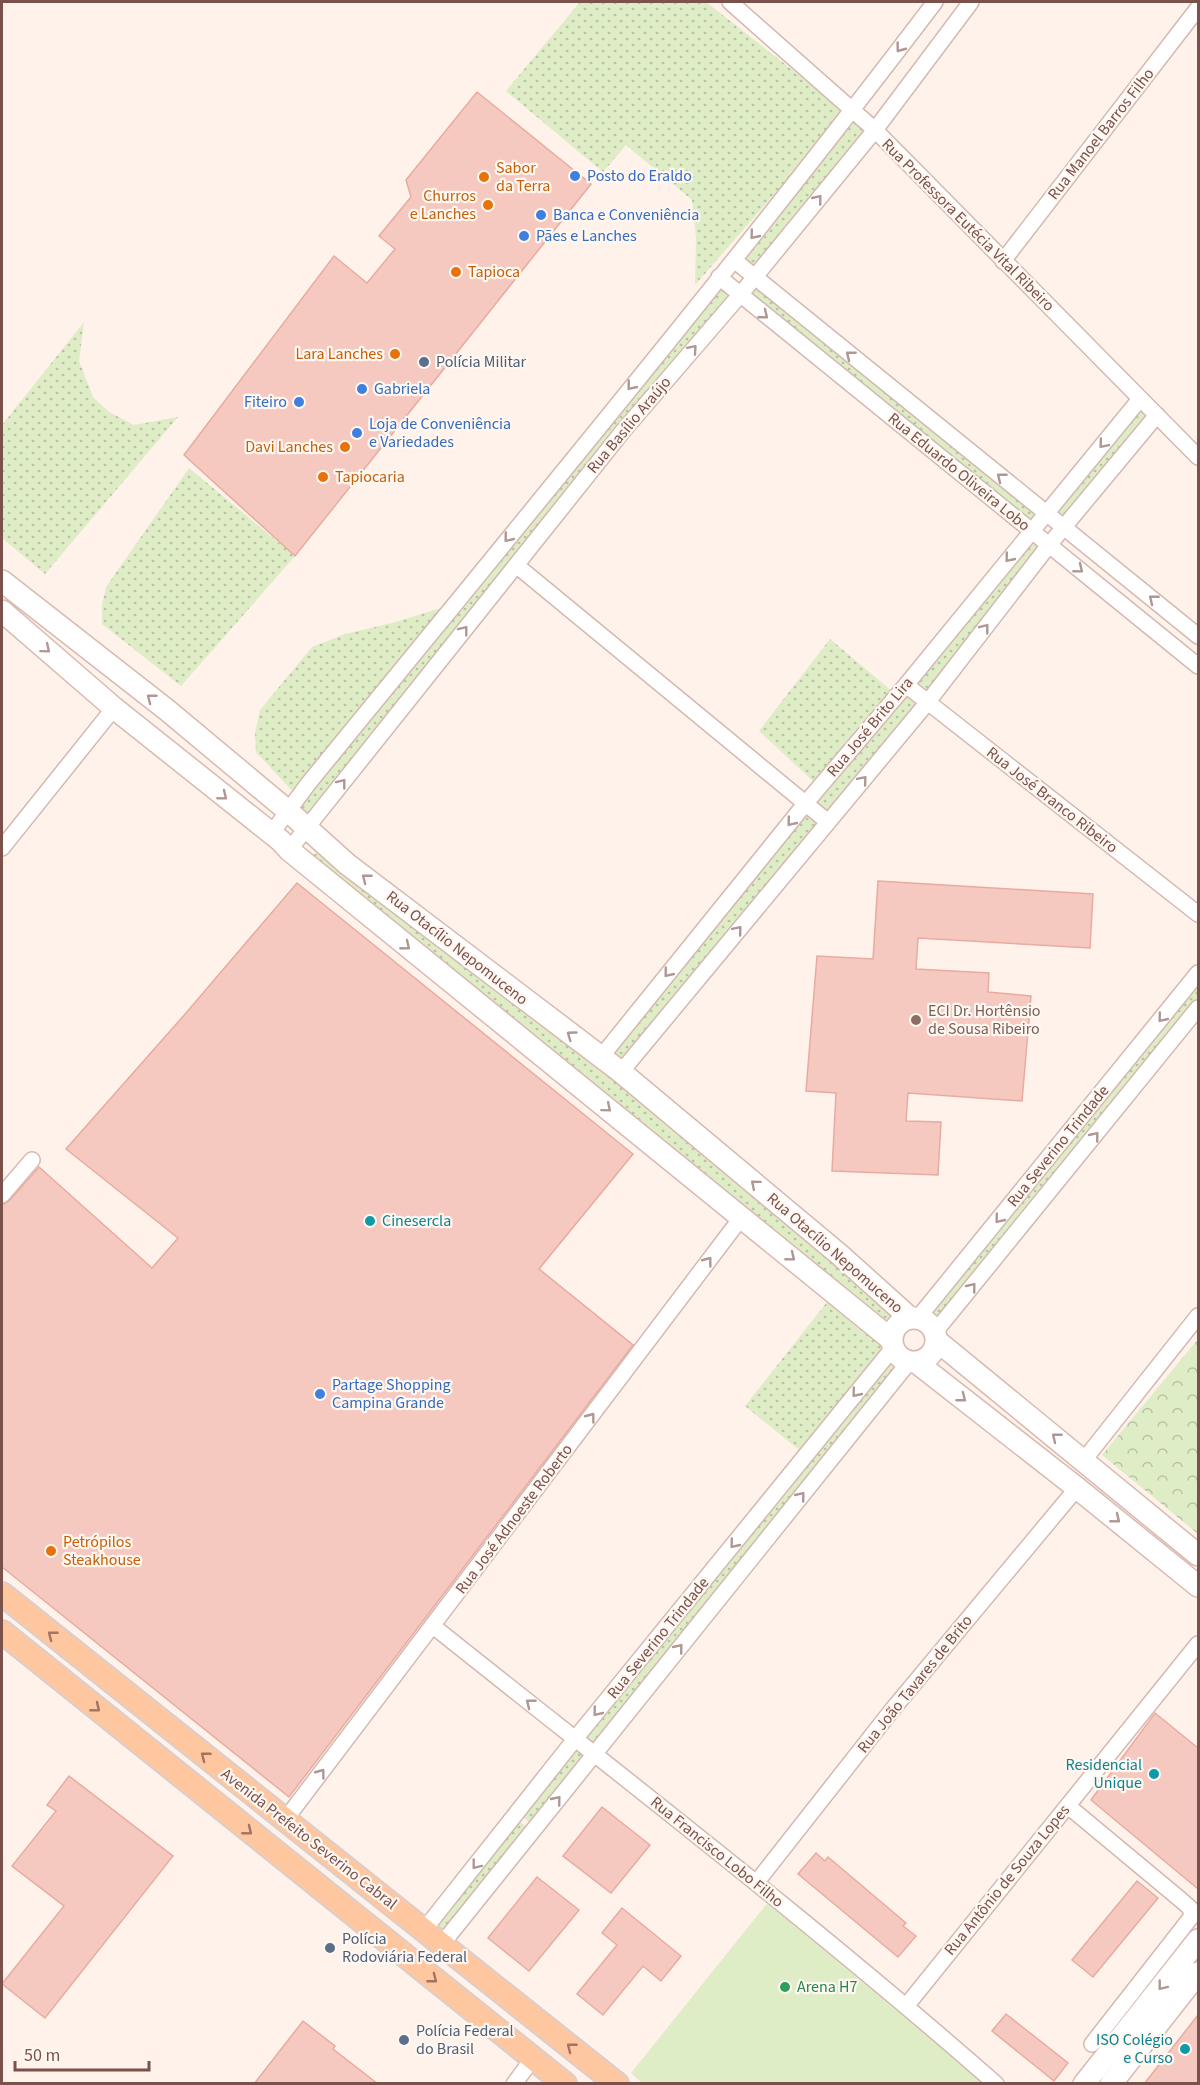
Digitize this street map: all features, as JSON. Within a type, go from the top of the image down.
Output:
[{"type":"main road","name":"Avenida Prefeito Severino Cabral","points":[[2,1594],[617,2084]]},
{"type":"main road","name":"Avenida Prefeito Severino Cabral","points":[[2,1632],[565,2084]]},
{"type":"street","name":"Rua Professora Eutécia Vital Ribeiro","points":[[730,2],[875,130],[1198,457]]},
{"type":"street","name":"Rua Basílio Araújo","points":[[271,834],[734,260],[935,2]]},
{"type":"street","name":"Rua Basílio Araújo","points":[[289,850],[623,431],[740,295],[875,130],[971,2]]},
{"type":"street","name":"Rua Manoel Barros Filho","points":[[1003,261],[1198,8]]},
{"type":"street","name":"Rua Eduardo Oliveira Lobo","points":[[734,260],[1198,636]]},
{"type":"street","name":"Rua Eduardo Oliveira Lobo","points":[[719,277],[1198,666]]},
{"type":"street","name":"Rua José Brito Lira","points":[[601,1057],[805,804],[906,686],[1140,399]]},
{"type":"street","name":"Rua José Brito Lira","points":[[621,1072],[927,703],[1049,545],[1156,415]]},
{"type":"street","points":[[516,565],[828,822]]},
{"type":"street","name":"Rua Otacílio Nepomuceno","points":[[2,581],[168,710],[347,864],[621,1072],[914,1318]]},
{"type":"street","name":"Rua Otacílio Nepomuceno","points":[[2,611],[114,708],[741,1218],[892,1344]]},
{"type":"street","name":"Rua José Branco Ribeiro","points":[[906,686],[1198,914]]},
{"type":"street","points":[[2,848],[114,708]]},
{"type":"street","name":"Rua Severino Trindade","points":[[914,1318],[1198,973]]},
{"type":"street","name":"Rua Severino Trindade","points":[[936,1336],[1198,1008]]},
{"type":"street","points":[[2,1195],[32,1160]]},
{"type":"street","name":"Rua José Adnoeste Roberto","points":[[285,1820],[741,1218]]},
{"type":"street","points":[[1083,1460],[1198,1316]]},
{"type":"street","points":[[1198,1555],[936,1336],[931,1326],[914,1318],[899,1323],[892,1334],[892,1344],[897,1354],[913,1362],[1077,1488],[1198,1586]]},
{"type":"street","points":[[913,1362],[923,1360],[933,1352],[936,1336]]},
{"type":"street","name":"Rua Severino Trindade","points":[[433,1937],[515,1816],[892,1344]]},
{"type":"street","name":"Rua Severino Trindade","points":[[433,1937],[534,1829],[913,1362]]},
{"type":"street","name":"Rua João Tavares de Brito","points":[[756,1883],[892,1710],[1077,1488]]},
{"type":"street","name":"Rua Francisco Lobo Filho","points":[[433,1626],[595,1753],[907,2005],[996,2084]]},
{"type":"street","name":"Rua Antônio de Souza Lopes","points":[[907,2005],[1198,1644]]},
{"type":"street","name":"Rua Antônio de Souza Lopes","points":[[1068,1806],[1190,1908],[1192,1916],[1092,2044]]},
{"type":"street","points":[[515,1816],[534,1829]]},
{"type":"street","points":[[1084,2084],[1198,1940]]},
{"type":"street","points":[[1111,2084],[1198,1974]]},
{"type":"street","points":[[514,2084],[533,2058]]},
{"type":"green space","points":[[580,2],[706,2],[846,112],[695,285],[696,238],[692,200],[626,145],[603,172],[506,91]]},
{"type":"green space","points":[[855,121],[865,128],[751,270],[741,261]]},
{"type":"green space","points":[[721,283],[734,294],[307,820],[293,811]]},
{"type":"green space","points":[[758,285],[1040,513],[1031,526],[750,297]]},
{"type":"green space","points":[[84,322],[79,361],[93,397],[109,412],[134,425],[178,417],[45,574],[2,538],[2,425]]},
{"type":"green space","points":[[1141,409],[1150,417],[1066,518],[1058,512]]},
{"type":"green space","points":[[189,468],[295,556],[181,686],[102,624],[102,605],[106,587]]},
{"type":"green space","points":[[1029,537],[1042,547],[927,696],[912,684]]},
{"type":"green space","points":[[447,606],[294,793],[256,752],[255,733],[260,710],[312,647],[345,634],[392,623]]},
{"type":"green space","points":[[830,639],[893,692],[814,782],[759,731]]},
{"type":"green space","points":[[907,692],[924,706],[827,815],[811,803]]},
{"type":"green space","points":[[804,810],[820,824],[618,1068],[604,1057]]},
{"type":"green space","points":[[321,847],[623,1086],[905,1316],[893,1328],[310,859]]},
{"type":"green space","points":[[1198,981],[1198,1001],[937,1323],[927,1316]]},
{"type":"green space","points":[[831,1297],[890,1342],[803,1453],[745,1406]]},
{"type":"green space","points":[[1198,1339],[1198,1534],[1102,1455]]},
{"type":"green space","points":[[893,1350],[901,1360],[593,1750],[581,1739]]},
{"type":"green space","points":[[576,1743],[591,1754],[533,1825],[520,1815]]},
{"type":"green space","points":[[516,1819],[530,1829],[442,1938],[428,1928]]},
{"type":"green space","name":"Arena H7","points":[[769,1901],[985,2083],[643,2084],[631,2073]]},
{"type":"building","points":[[477,92],[591,184],[295,556],[184,455],[334,256],[367,283],[395,249],[379,236],[411,197],[406,180]]},
{"type":"building","points":[[878,881],[1093,894],[1090,948],[918,938],[916,969],[989,973],[988,992],[1031,996],[1022,1101],[908,1093],[906,1121],[941,1122],[938,1175],[832,1171],[836,1093],[806,1091],[817,956],[873,959]]},
{"type":"building","name":"Partage Shopping Campina Grande","points":[[297,883],[633,1154],[539,1269],[633,1345],[289,1797],[2,1567],[2,1205],[9,1201],[39,1167],[152,1268],[178,1238],[66,1149]]},
{"type":"building","name":"Residencial Unique","points":[[1155,1713],[1198,1748],[1198,1889],[1091,1800]]},
{"type":"building","points":[[69,1776],[173,1856],[45,2018],[2,1984],[64,1906],[12,1866],[56,1811],[47,1805]]},
{"type":"building","points":[[602,1807],[650,1845],[611,1893],[563,1856]]},
{"type":"building","points":[[816,1853],[825,1861],[828,1857],[906,1923],[903,1926],[916,1936],[898,1957],[798,1874]]},
{"type":"building","points":[[537,1877],[579,1910],[529,1971],[488,1938]]},
{"type":"building","points":[[1137,1881],[1158,1898],[1093,1977],[1072,1960]]},
{"type":"building","points":[[622,1908],[681,1956],[661,1981],[643,1966],[603,2015],[577,1994],[617,1945],[602,1933]]},
{"type":"building","points":[[1006,2014],[1068,2063],[1054,2081],[992,2031]]},
{"type":"building","name":"ISO Colégio e Curso","points":[[1198,2015],[1198,2084],[1144,2084]]},
{"type":"building","points":[[303,2021],[335,2046],[333,2049],[378,2084],[254,2084]]},
{"type":"place","name":"Posto do Eraldo","points":[[575,176]]},
{"type":"place","name":"Sabor da Terra","points":[[484,177]]},
{"type":"place","name":"Churros e Lanches","points":[[488,205]]},
{"type":"place","name":"Banca e Conveniência","points":[[541,215]]},
{"type":"place","name":"Pães e Lanches","points":[[524,236]]},
{"type":"place","name":"Tapioca","points":[[456,272]]},
{"type":"place","name":"Lara Lanches","points":[[395,354]]},
{"type":"place","name":"Polícia Militar","points":[[424,362]]},
{"type":"place","name":"Gabriela","points":[[362,389]]},
{"type":"place","name":"Fiteiro","points":[[299,402]]},
{"type":"place","name":"Loja de Conveniência e Variedades","points":[[357,433]]},
{"type":"place","name":"Davi Lanches","points":[[345,447]]},
{"type":"place","name":"Tapiocaria","points":[[323,477]]},
{"type":"place","name":"ECI Dr. Hortênsio de Sousa Ribeiro","points":[[916,1020]]},
{"type":"place","name":"Cinesercla","points":[[370,1221]]},
{"type":"place","name":"Partage Shopping Campina Grande","points":[[320,1394]]},
{"type":"place","name":"Petrópilos Steakhouse","points":[[51,1551]]},
{"type":"place","name":"Residencial Unique","points":[[1154,1774]]},
{"type":"place","name":"Polícia Rodoviária Federal","points":[[330,1948]]},
{"type":"place","name":"Arena H7","points":[[785,1987]]},
{"type":"place","name":"Polícia Federal do Brasil","points":[[404,2040]]},
{"type":"place","name":"ISO Colégio e Curso","points":[[1185,2049]]}]
